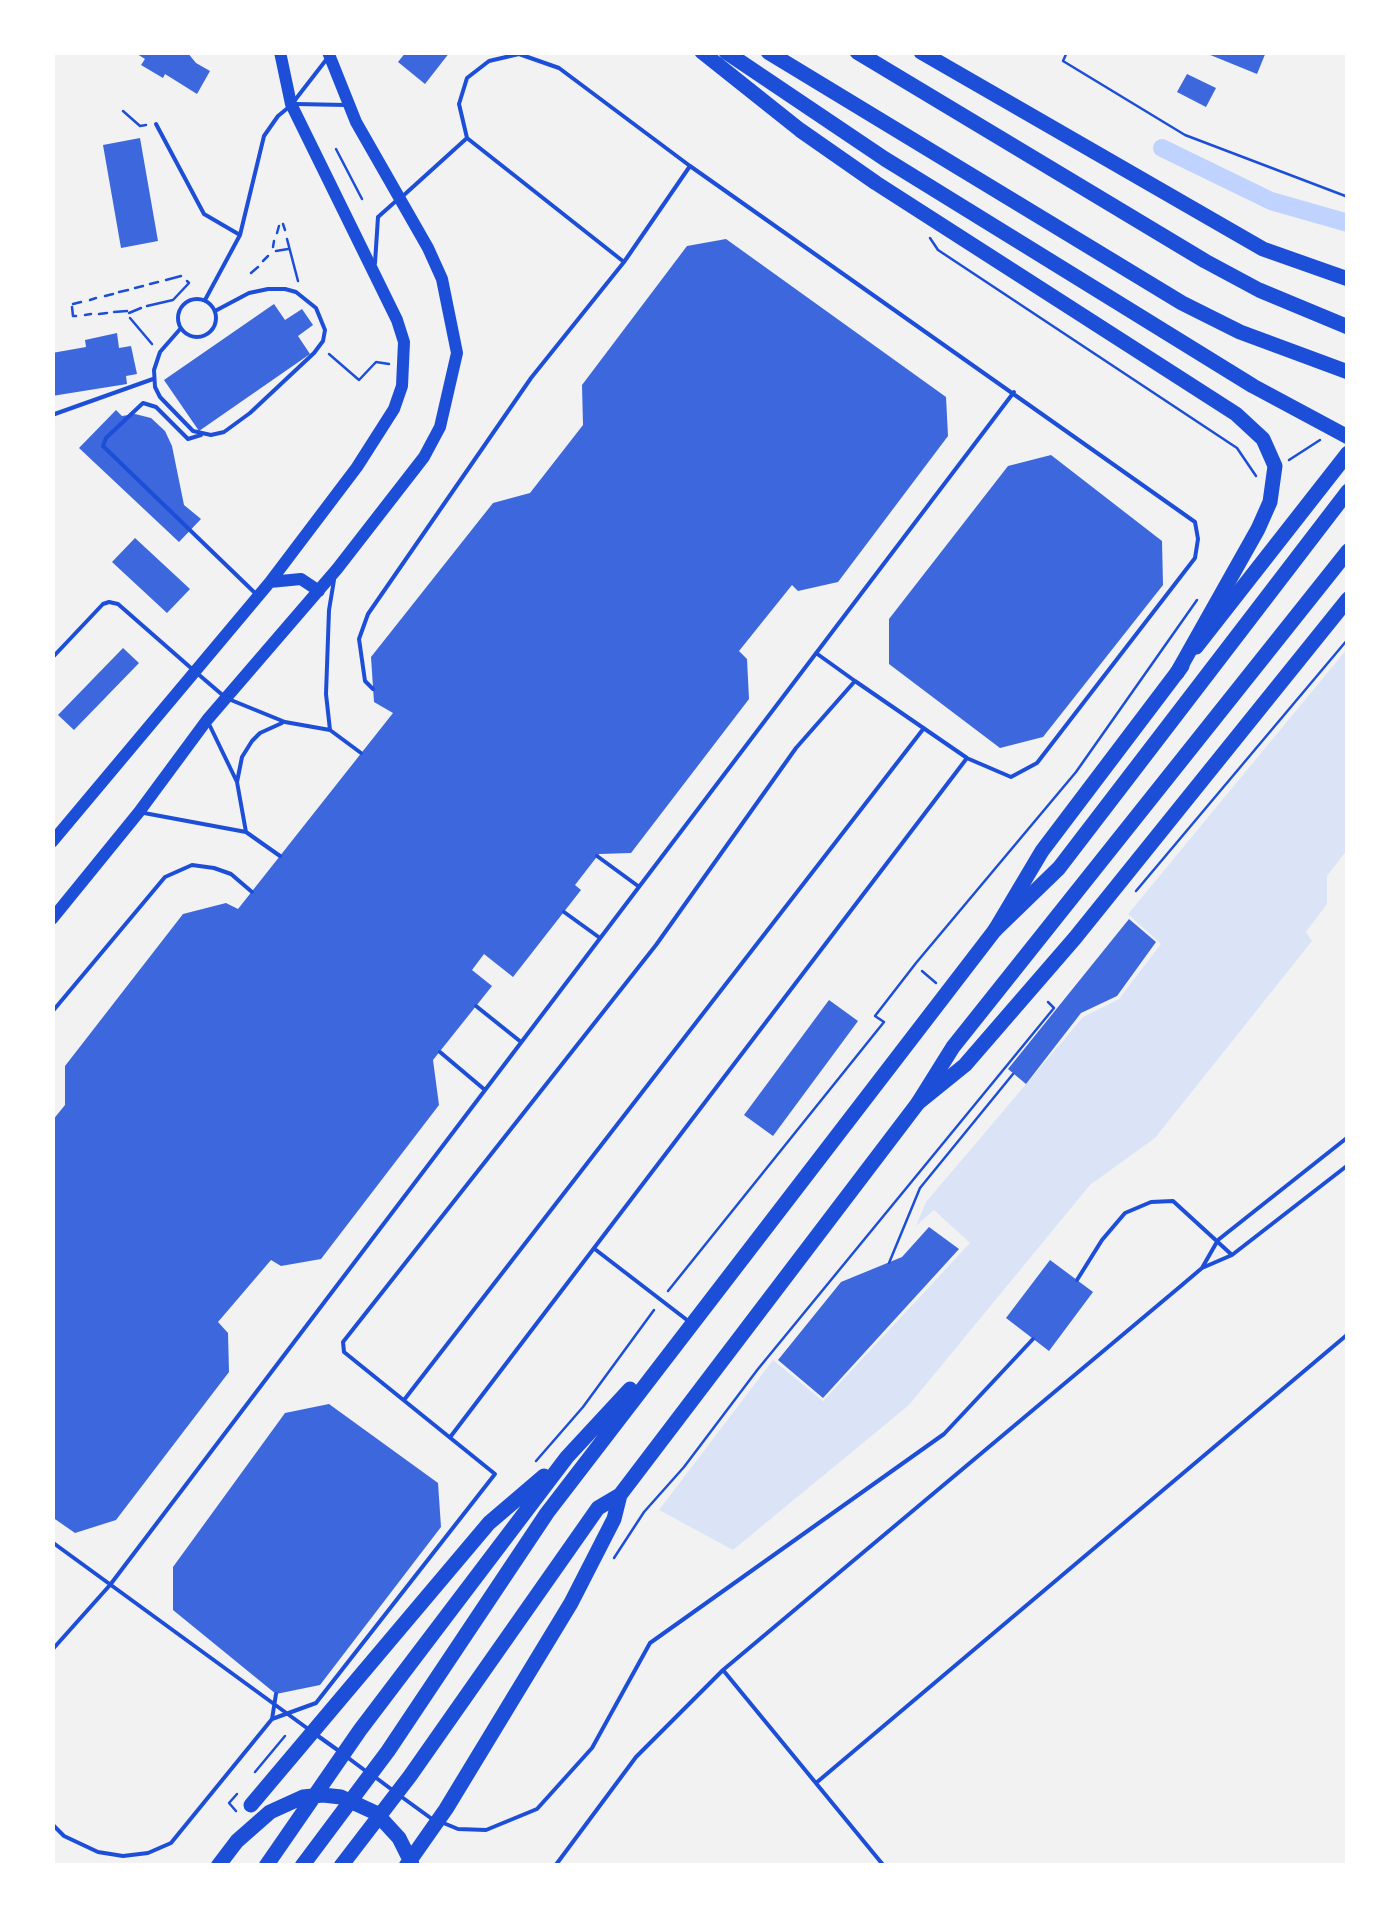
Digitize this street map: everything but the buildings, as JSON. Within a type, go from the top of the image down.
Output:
[{"type":"highway","points":[[702,52],[800,130],[899,199],[1236,414],[1263,440],[1275,466],[1270,502],[1177,673]]},
{"type":"highway","points":[[726,52],[884,159],[1254,386],[1348,437]]},
{"type":"highway","points":[[768,52],[1182,304],[1240,332],[1348,372]]},
{"type":"highway","points":[[857,52],[1206,261],[1260,290],[1348,328]]},
{"type":"highway","points":[[920,52],[1263,248],[1348,279]]},
{"type":"highway","points":[[302,1866],[388,1752],[547,1513],[690,1323],[878,1086],[995,930],[1042,851],[1348,453]]},
{"type":"highway","points":[[995,930],[1059,868],[1348,492]]},
{"type":"highway","points":[[341,1866],[410,1776],[598,1508],[620,1495],[918,1103],[953,1048],[1348,552]]},
{"type":"highway","points":[[918,1103],[965,1065],[1064,951],[1348,599]]},
{"type":"highway","points":[[266,1866],[360,1730],[568,1457],[690,1323]]},
{"type":"highway","points":[[245,1809],[490,1523],[568,1457]]},
{"type":"highway","points":[[409,1866],[557,1628],[614,1519],[620,1495]]},
{"type":"highway","points":[[218,1866],[237,1841],[270,1812],[303,1798],[323,1795],[340,1796],[376,1813],[399,1838],[409,1866]]},
{"type":"main road","points":[[52,842],[270,582],[357,467],[394,409],[402,386],[404,342],[375,272],[291,104],[280,52]]},
{"type":"main road","points":[[52,919],[140,812],[207,720],[337,569],[424,457],[440,427],[454,374],[455,337],[442,279],[350,105],[329,55]]},
{"type":"main road","points":[[270,582],[301,579],[319,591]]},
{"type":"lane","points":[[624,262],[468,138],[459,104],[467,78],[489,62],[520,54],[559,68],[690,166],[1195,522],[1196,558],[1037,763],[1011,777],[968,758],[816,653]]},
{"type":"lane","points":[[205,300],[240,236],[264,136],[329,55]]},
{"type":"lane","points":[[291,104],[350,105]]},
{"type":"lane","points":[[156,124],[204,214],[240,236]]},
{"type":"lane","points":[[375,272],[378,218],[468,138]]},
{"type":"lane","points":[[373,689],[365,681],[359,639],[368,614],[531,378],[624,262],[690,166]]},
{"type":"lane","points":[[215,311],[259,290],[296,292],[320,314],[324,330],[320,347],[224,432],[188,439],[156,407],[143,402],[106,438],[103,446],[258,596]]},
{"type":"lane","points":[[188,300],[205,300],[215,311],[215,324],[208,334],[190,336],[180,328],[180,308],[188,300]]},
{"type":"lane","points":[[180,328],[160,352],[154,379],[160,396],[201,435]]},
{"type":"lane","points":[[52,416],[154,379]]},
{"type":"lane","points":[[52,1650],[110,1585],[1014,392]]},
{"type":"lane","points":[[330,730],[326,694],[330,610],[337,569]]},
{"type":"lane","points":[[52,658],[102,604],[118,604],[226,698],[285,722],[330,730],[361,753]]},
{"type":"lane","points":[[272,1718],[316,1703],[495,1474],[344,1352],[344,1342],[656,945],[796,748],[855,681]]},
{"type":"lane","points":[[207,720],[237,782],[246,832]]},
{"type":"lane","points":[[237,782],[242,756],[252,741],[285,722]]},
{"type":"lane","points":[[404,1400],[924,728]]},
{"type":"lane","points":[[451,1436],[968,758]]},
{"type":"lane","points":[[140,812],[246,832],[280,856]]},
{"type":"lane","points":[[597,856],[639,886]]},
{"type":"lane","points":[[52,1012],[166,877],[192,865],[214,868],[230,874],[252,892]]},
{"type":"lane","points":[[564,912],[600,938]]},
{"type":"lane","points":[[476,1006],[522,1042]]},
{"type":"lane","points":[[440,1052],[485,1090]]},
{"type":"lane","points":[[1202,1268],[1218,1240],[1348,1137]]},
{"type":"lane","points":[[555,1866],[636,1757],[723,1670],[1202,1268],[1232,1255],[1348,1165]]},
{"type":"lane","points":[[1076,1280],[1125,1214],[1151,1202],[1173,1201],[1232,1255]]},
{"type":"lane","points":[[596,1250],[690,1323]]},
{"type":"lane","points":[[816,1783],[1348,1334]]},
{"type":"lane","points":[[52,1542],[432,1819],[458,1829],[486,1830],[537,1809],[592,1748],[650,1643],[944,1434],[1034,1339]]},
{"type":"lane","points":[[723,1670],[884,1866]]},
{"type":"lane","points":[[52,1824],[64,1836],[98,1852],[122,1856],[172,1843],[272,1718],[276,1694]]},
{"type":"path","points":[[1068,52],[1063,61],[1184,134],[1348,197]]},
{"type":"path","points":[[123,111],[140,126],[156,124]]},
{"type":"path","points":[[336,150],[362,199]]},
{"type":"path","points":[[277,233],[281,225],[284,230]]},
{"type":"path","points":[[928,236],[938,250],[1237,448],[1257,480]]},
{"type":"path","points":[[287,239],[298,279]]},
{"type":"path","points":[[274,241],[276,250],[288,248]]},
{"type":"path","points":[[264,261],[268,256]]},
{"type":"path","points":[[251,273],[258,267]]},
{"type":"path","points":[[166,280],[181,276]]},
{"type":"path","points":[[148,306],[173,300],[187,281]]},
{"type":"path","points":[[150,284],[158,282]]},
{"type":"path","points":[[135,288],[143,286]]},
{"type":"path","points":[[120,292],[128,290]]},
{"type":"path","points":[[104,296],[113,294]]},
{"type":"path","points":[[90,300],[96,298]]},
{"type":"path","points":[[76,316],[73,306],[81,302]]},
{"type":"path","points":[[114,312],[129,314],[141,308]]},
{"type":"path","points":[[99,314],[107,313]]},
{"type":"path","points":[[85,315],[91,314]]},
{"type":"path","points":[[129,314],[160,352]]},
{"type":"path","points":[[320,347],[359,380],[376,362],[396,365]]},
{"type":"path","points":[[1254,470],[1299,455],[1323,437]]},
{"type":"path","points":[[530,1467],[584,1406],[660,1301],[884,1022],[875,1016],[1076,772],[1198,599]]},
{"type":"path","points":[[1126,903],[1348,639]]},
{"type":"path","points":[[606,1570],[644,1512],[684,1468],[758,1369],[1054,1008],[1048,1002]]},
{"type":"path","points":[[889,1263],[920,1188],[1013,1074]]},
{"type":"path","points":[[964,1114],[974,1122]]},
{"type":"path","points":[[252,1777],[297,1727]]},
{"type":"path","points":[[240,1790],[230,1804],[245,1809]]},
{"type":"shaded area","points":[[1347,649],[1347,850],[1327,876],[1327,904],[1306,932],[1312,941],[1155,1138],[1090,1185],[909,1405],[733,1550],[659,1510],[773,1360],[823,1401],[970,1243],[934,1210],[916,1226],[926,1202],[1083,1017],[1119,999],[1161,944],[1128,914]]},
{"type":"waterway","points":[[1162,148],[1271,201],[1348,223]]}]
